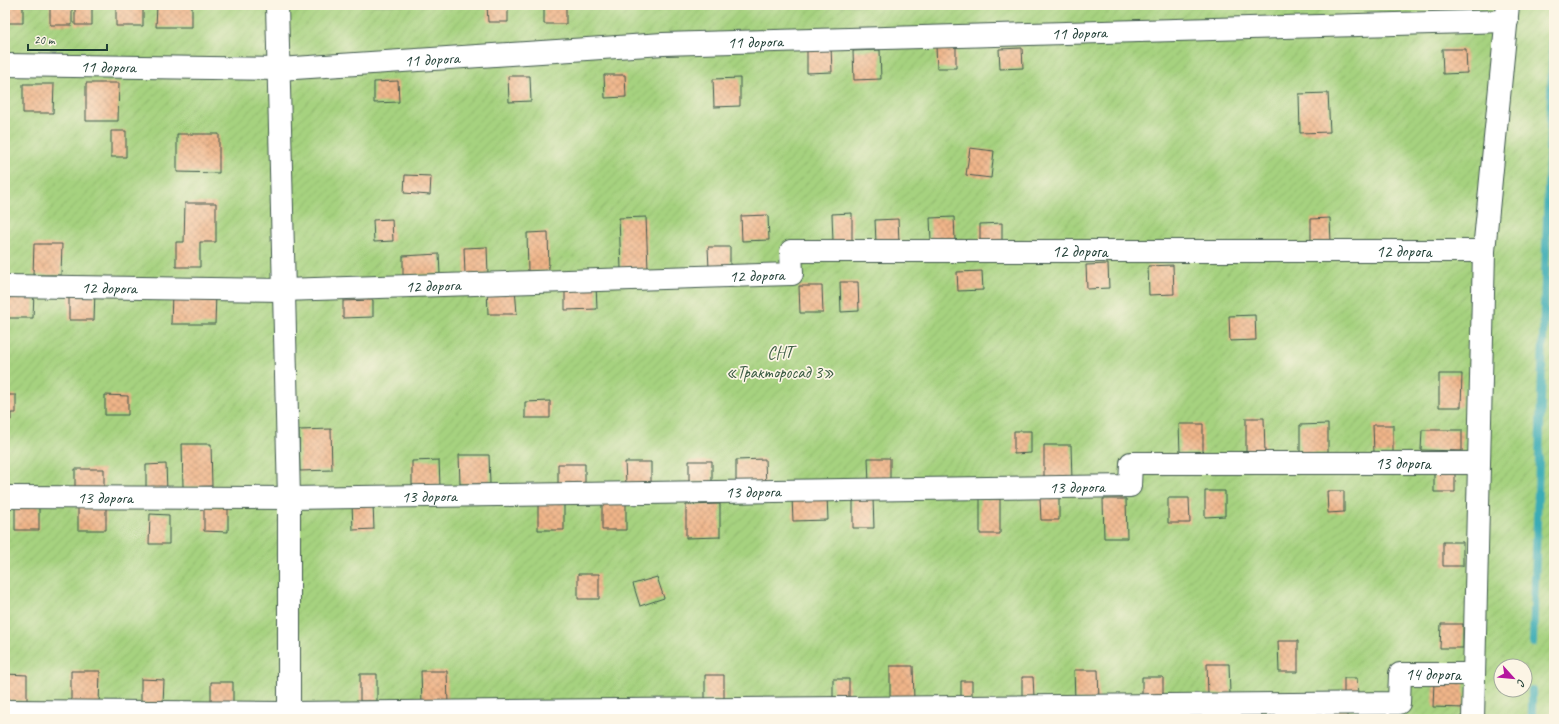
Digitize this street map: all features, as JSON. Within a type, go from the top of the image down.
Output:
[{"type":"street","points":[[277,5],[289,498],[288,716]]},
{"type":"street","points":[[1473,719],[1484,252],[1508,13]]},
{"type":"street","name":"11 дорога","points":[[5,65],[279,69],[663,44],[1508,13]]},
{"type":"street","name":"12 дорога","points":[[5,286],[283,290],[792,274],[791,251],[1484,252]]},
{"type":"street","name":"13 дорога","points":[[5,497],[289,498],[1130,486],[1131,463],[1479,463]]},
{"type":"street","name":"14 дорога","points":[[5,711],[288,716],[1399,703],[1400,674],[1473,674]]},
{"type":"green space","name":"СНТ «Тракторосад 3»","points":[[5,5],[1554,5],[1554,719],[5,719]]},
{"type":"building","points":[[5,5],[23,5],[23,23],[5,23]]},
{"type":"building","points":[[50,5],[72,5],[72,25],[50,25]]},
{"type":"building","points":[[75,5],[92,5],[92,25],[75,25]]},
{"type":"building","points":[[116,5],[143,5],[143,26],[116,26]]},
{"type":"building","points":[[157,5],[192,5],[192,27],[156,27]]},
{"type":"building","points":[[487,5],[508,5],[508,22],[488,22]]},
{"type":"building","points":[[544,5],[566,5],[566,24],[544,24]]},
{"type":"building","points":[[956,46],[956,68],[937,68],[936,47]]},
{"type":"building","points":[[831,47],[832,72],[807,73],[807,48]]},
{"type":"building","points":[[1022,48],[1023,68],[1000,69],[999,49]]},
{"type":"building","points":[[1442,49],[1466,49],[1467,73],[1443,74]]},
{"type":"building","points":[[880,50],[881,79],[854,80],[853,51]]},
{"type":"building","points":[[604,75],[625,75],[626,97],[605,98]]},
{"type":"building","points":[[508,76],[530,76],[531,101],[509,102]]},
{"type":"building","points":[[740,78],[740,106],[714,107],[713,79]]},
{"type":"building","points":[[398,81],[399,102],[374,103],[374,82]]},
{"type":"building","points":[[86,83],[119,83],[118,121],[86,121]]},
{"type":"building","points":[[23,84],[54,84],[53,113],[23,113]]},
{"type":"building","points":[[1328,93],[1330,132],[1300,133],[1299,94]]},
{"type":"building","points":[[111,131],[126,131],[126,157],[111,157]]},
{"type":"building","points":[[177,134],[219,134],[219,173],[177,172]]},
{"type":"building","points":[[970,148],[994,151],[991,178],[966,175]]},
{"type":"building","points":[[405,175],[431,176],[430,195],[404,193]]},
{"type":"building","points":[[185,203],[216,203],[216,242],[200,242],[200,267],[176,267],[176,242],[184,242]]},
{"type":"building","points":[[852,213],[852,241],[833,242],[832,214]]},
{"type":"building","points":[[768,215],[769,240],[742,241],[741,216]]},
{"type":"building","points":[[646,217],[648,269],[621,269],[619,218]]},
{"type":"building","points":[[954,217],[955,240],[931,241],[930,218]]},
{"type":"building","points":[[1330,218],[1331,242],[1311,243],[1311,219]]},
{"type":"building","points":[[392,219],[393,241],[374,242],[373,220]]},
{"type":"building","points":[[898,219],[899,242],[876,243],[875,220]]},
{"type":"building","points":[[1002,223],[1002,242],[980,243],[980,224]]},
{"type":"building","points":[[548,232],[549,271],[528,271],[527,233]]},
{"type":"building","points":[[34,244],[62,244],[61,275],[33,275]]},
{"type":"building","points":[[487,247],[488,274],[465,274],[464,248]]},
{"type":"building","points":[[708,247],[730,247],[730,268],[709,269]]},
{"type":"building","points":[[439,254],[440,274],[403,275],[403,256]]},
{"type":"building","points":[[1108,264],[1109,288],[1087,289],[1086,265]]},
{"type":"building","points":[[1173,265],[1174,294],[1149,295],[1148,266]]},
{"type":"building","points":[[982,271],[983,290],[958,291],[957,272]]},
{"type":"building","points":[[840,282],[858,282],[859,311],[841,312]]},
{"type":"building","points":[[596,284],[597,309],[565,310],[565,285]]},
{"type":"building","points":[[799,286],[822,286],[823,313],[800,313]]},
{"type":"building","points":[[515,288],[517,314],[488,314],[487,289]]},
{"type":"building","points":[[69,291],[95,291],[94,320],[69,320]]},
{"type":"building","points":[[9,292],[34,292],[33,318],[8,318]]},
{"type":"building","points":[[172,293],[216,294],[215,324],[171,324]]},
{"type":"building","points":[[373,300],[373,317],[343,318],[343,301]]},
{"type":"building","points":[[1255,315],[1256,340],[1230,341],[1229,316]]},
{"type":"building","points":[[1439,374],[1462,374],[1461,407],[1439,407]]},
{"type":"building","points":[[5,395],[16,395],[16,413],[11,413],[11,420],[5,420]]},
{"type":"building","points":[[105,395],[128,396],[128,415],[105,415]]},
{"type":"building","points":[[550,401],[550,418],[525,418],[525,402]]},
{"type":"building","points":[[1246,418],[1264,418],[1265,453],[1246,453]]},
{"type":"building","points":[[1179,424],[1203,424],[1203,453],[1180,453]]},
{"type":"building","points":[[1328,424],[1328,453],[1300,453],[1300,425]]},
{"type":"building","points":[[1373,425],[1393,425],[1393,453],[1374,453]]},
{"type":"building","points":[[331,429],[332,470],[300,471],[299,430]]},
{"type":"building","points":[[1422,430],[1462,430],[1462,451],[1421,450]]},
{"type":"building","points":[[1014,431],[1031,431],[1031,453],[1014,454]]},
{"type":"building","points":[[182,444],[211,444],[212,486],[183,487]]},
{"type":"building","points":[[1044,445],[1071,445],[1072,481],[1044,481]]},
{"type":"building","points":[[459,455],[489,455],[490,484],[460,484]]},
{"type":"building","points":[[868,458],[890,458],[890,484],[869,485]]},
{"type":"building","points":[[765,459],[766,488],[736,488],[736,460]]},
{"type":"building","points":[[439,460],[440,486],[412,486],[412,461]]},
{"type":"building","points":[[689,461],[712,461],[712,482],[689,482]]},
{"type":"building","points":[[625,462],[651,462],[651,483],[626,484]]},
{"type":"building","points":[[166,464],[167,491],[146,491],[146,465]]},
{"type":"building","points":[[558,464],[585,464],[585,486],[558,486]]},
{"type":"building","points":[[75,469],[104,469],[104,490],[75,490]]},
{"type":"building","points":[[1455,473],[1455,492],[1434,492],[1434,474]]},
{"type":"building","points":[[1205,491],[1225,491],[1225,516],[1205,517]]},
{"type":"building","points":[[1327,491],[1344,491],[1344,512],[1328,513]]},
{"type":"building","points":[[827,496],[828,520],[793,521],[792,497]]},
{"type":"building","points":[[1059,497],[1059,520],[1041,520],[1040,498]]},
{"type":"building","points":[[873,498],[874,528],[853,528],[853,499]]},
{"type":"building","points":[[1168,498],[1189,498],[1190,523],[1168,523]]},
{"type":"building","points":[[980,499],[1000,499],[1000,534],[980,534]]},
{"type":"building","points":[[1103,499],[1126,499],[1127,538],[1104,538]]},
{"type":"building","points":[[564,500],[564,530],[538,530],[538,501]]},
{"type":"building","points":[[602,502],[626,502],[626,530],[602,530]]},
{"type":"building","points":[[352,504],[373,504],[374,529],[353,530]]},
{"type":"building","points":[[720,504],[720,537],[686,538],[686,505]]},
{"type":"building","points":[[15,505],[39,505],[39,530],[15,530]]},
{"type":"building","points":[[78,506],[106,506],[106,530],[78,530]]},
{"type":"building","points":[[204,507],[228,507],[228,532],[204,531]]},
{"type":"building","points":[[150,514],[169,515],[169,544],[149,544]]},
{"type":"building","points":[[1443,542],[1463,542],[1463,566],[1443,566]]},
{"type":"building","points":[[578,574],[599,574],[599,599],[578,599]]},
{"type":"building","points":[[657,577],[664,598],[640,606],[633,584]]},
{"type":"building","points":[[1441,624],[1463,624],[1463,648],[1440,648]]},
{"type":"building","points":[[1278,641],[1298,641],[1298,672],[1279,672]]},
{"type":"building","points":[[1207,664],[1229,664],[1230,694],[1208,694]]},
{"type":"building","points":[[890,666],[913,666],[914,700],[890,701]]},
{"type":"building","points":[[1074,670],[1098,670],[1099,700],[1075,700]]},
{"type":"building","points":[[71,671],[100,671],[99,705],[71,705]]},
{"type":"building","points":[[421,671],[447,671],[448,704],[422,705]]},
{"type":"building","points":[[5,674],[27,675],[27,701],[5,700]]},
{"type":"building","points":[[360,674],[377,674],[377,701],[360,701]]},
{"type":"building","points":[[705,675],[724,675],[724,700],[705,700]]},
{"type":"building","points":[[1022,677],[1033,677],[1034,697],[1022,698]]},
{"type":"building","points":[[1142,677],[1163,677],[1163,700],[1142,700]]},
{"type":"building","points":[[1344,678],[1357,678],[1358,694],[1344,694]]},
{"type":"building","points":[[141,679],[164,680],[163,704],[141,704]]},
{"type":"building","points":[[833,679],[849,679],[849,697],[833,697]]},
{"type":"building","points":[[961,681],[972,681],[972,699],[961,699]]},
{"type":"building","points":[[211,682],[233,682],[233,704],[211,704]]},
{"type":"building","points":[[1434,682],[1464,682],[1464,708],[1433,707]]},
{"type":"building","points":[[1324,710],[1347,710],[1347,719],[1324,719]]},
{"type":"waterway","points":[[1533,643],[1554,5]]},
{"type":"waterway","points":[[1532,698],[1532,719]]}]
